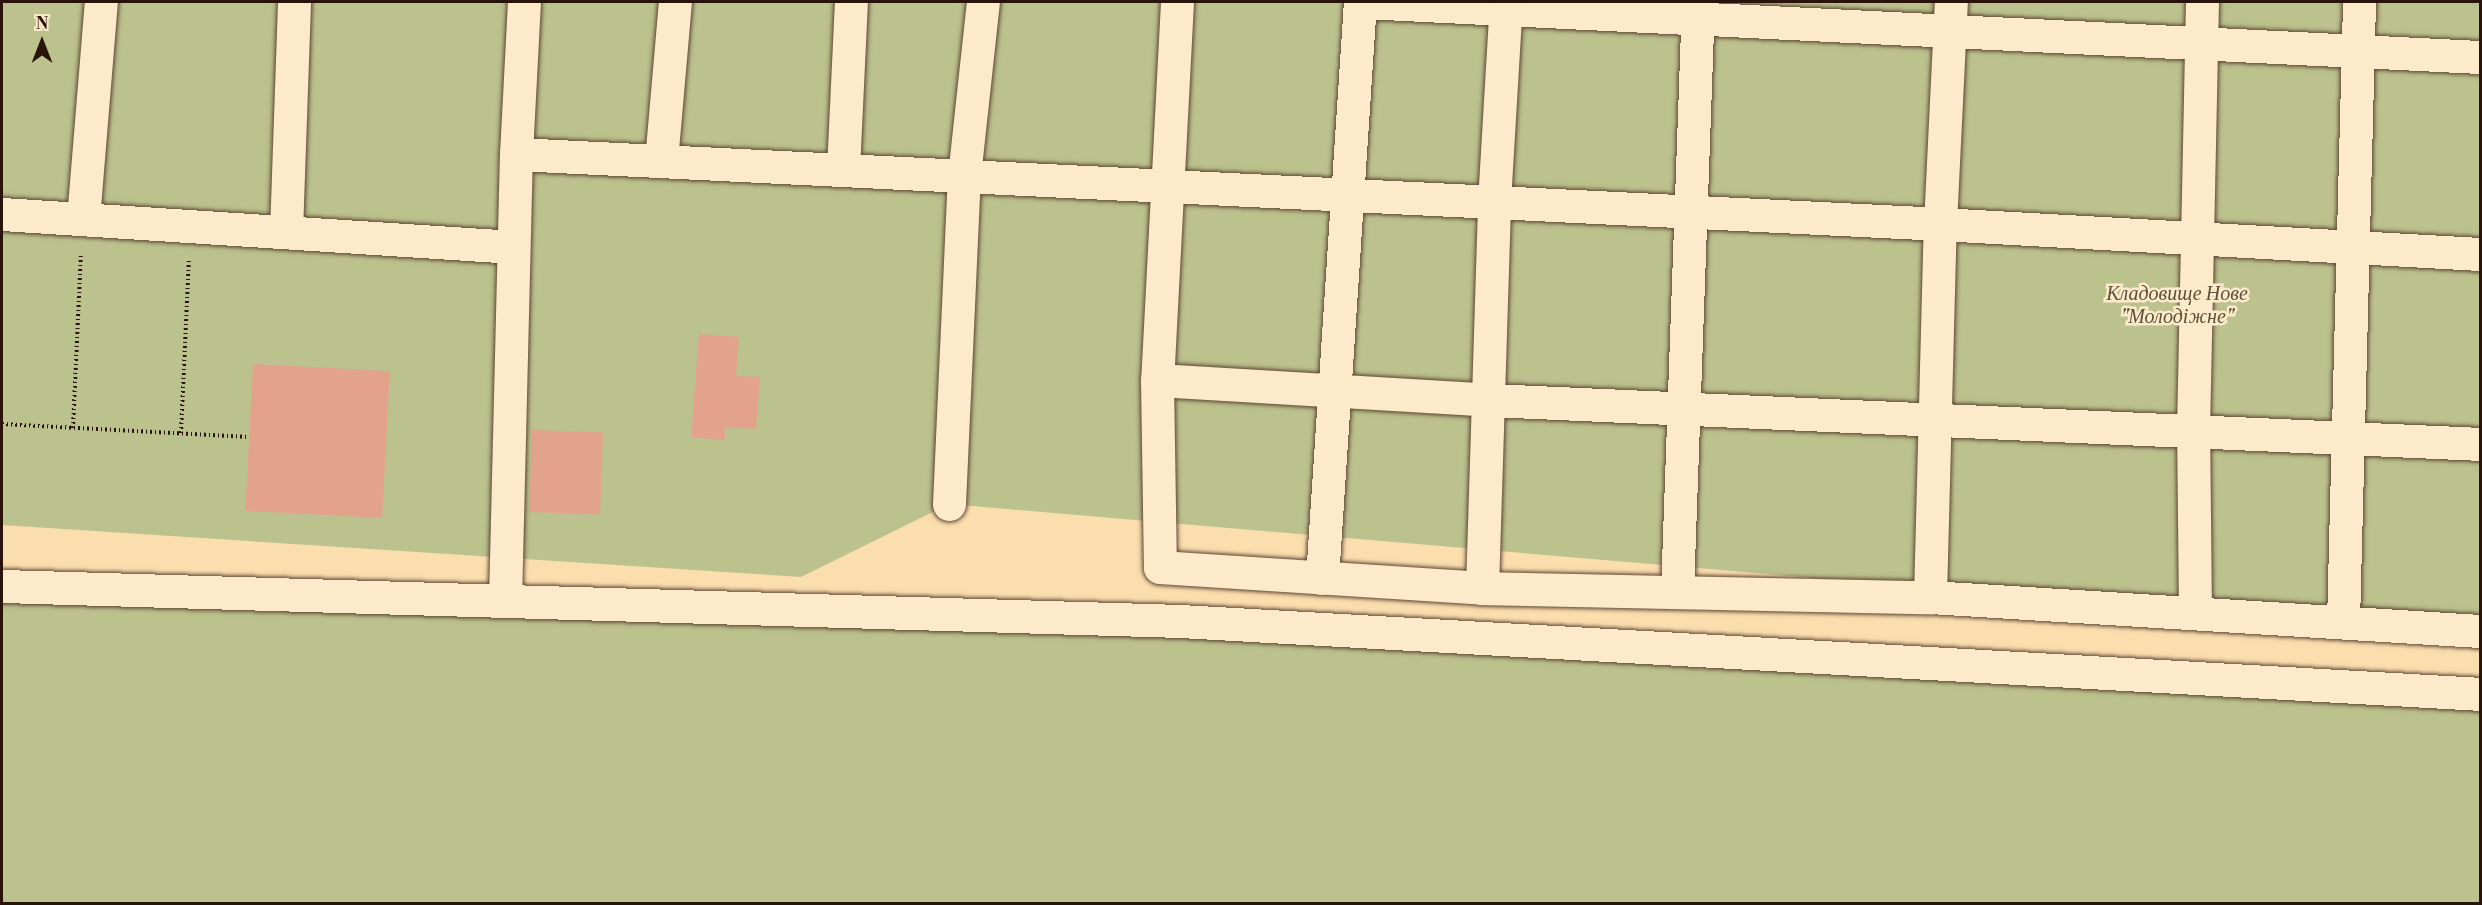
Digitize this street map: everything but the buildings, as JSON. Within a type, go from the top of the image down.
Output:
[{"type":"street","points":[[83,219],[101,2]]},
{"type":"street","points":[[286,232],[294,2]]},
{"type":"street","points":[[506,601],[513,247],[524,2]]},
{"type":"street","points":[[661,161],[675,2]]},
{"type":"street","points":[[843,170],[852,2]]},
{"type":"street","points":[[949,504],[964,176],[983,2]]},
{"type":"street","points":[[1177,2],[1157,380],[1161,567],[1482,588],[1930,597],[2481,631]]},
{"type":"street","points":[[1322,578],[1333,391],[1350,195],[1362,2],[1950,16],[2201,44],[2481,57]]},
{"type":"street","points":[[2195,612],[2193,431],[2202,2]]},
{"type":"street","points":[[2343,622],[2359,2]]},
{"type":"street","points":[[1482,588],[1490,400],[1494,202],[1506,5]]},
{"type":"street","points":[[1677,591],[1688,212],[1698,10]]},
{"type":"street","points":[[1930,597],[1937,420],[1940,224],[1950,16]]},
{"type":"street","points":[[516,154],[1940,224],[2481,254]]},
{"type":"street","points":[[2,214],[513,247]]},
{"type":"street","points":[[1157,380],[1490,400],[2481,444]]},
{"type":"street","points":[[2,586],[1180,621],[2481,694]]},
{"type":"path","points":[[73,428],[83,219]]},
{"type":"path","points":[[181,433],[190,226]]},
{"type":"path","points":[[2,424],[249,437]]},
{"type":"green space","name":"Кладовище Нове \"Молодіжне\"","points":[[2,2],[2480,2],[2480,635],[949,504],[801,577],[2,525]]},
{"type":"green space","points":[[2,586],[1180,621],[2480,694],[2480,903],[2,904]]}]
